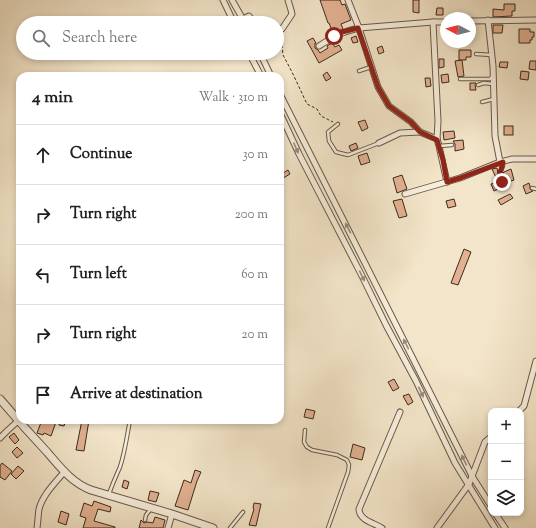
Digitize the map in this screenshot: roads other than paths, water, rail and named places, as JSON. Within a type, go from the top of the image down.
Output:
[{"type":"street","points":[[223,0],[231,16]]},
{"type":"street","points":[[232,0],[241,16]]},
{"type":"street","points":[[284,23],[292,14],[288,0]]},
{"type":"street","points":[[348,0],[378,87],[389,106],[411,122],[420,132],[437,140]]},
{"type":"street","points":[[488,20],[494,76],[495,136],[502,162]]},
{"type":"street","points":[[476,21],[536,20]]},
{"type":"street","points":[[433,22],[438,121],[437,140],[447,182]]},
{"type":"street","points":[[318,46],[338,34],[358,28],[440,22]]},
{"type":"street","points":[[253,60],[259,72]]},
{"type":"street","points":[[263,60],[269,72]]},
{"type":"street","points":[[284,102],[472,476],[488,501]]},
{"type":"street","points":[[284,121],[299,154],[416,381],[455,463],[495,528]]},
{"type":"street","points":[[379,143],[400,133],[420,132]]},
{"type":"street","points":[[405,194],[460,178],[512,159],[536,159]]},
{"type":"street","points":[[522,408],[524,406],[536,361]]},
{"type":"street","points":[[0,399],[16,419]]},
{"type":"street","points":[[382,528],[372,524],[361,516],[359,508],[400,412]]},
{"type":"street","points":[[1,435],[16,423]]},
{"type":"street","points":[[21,424],[74,481],[82,487],[213,528]]},
{"type":"street","points":[[437,528],[469,484],[485,442],[488,440]]},
{"type":"street","points":[[37,528],[42,501],[65,471]]},
{"type":"street","points":[[168,528],[172,514]]},
{"type":"street","points":[[497,516],[505,528]]},
{"type":"lane","points":[[476,54],[492,55]]},
{"type":"lane","points":[[360,71],[371,67]]},
{"type":"lane","points":[[460,79],[487,80],[494,76]]},
{"type":"lane","points":[[478,84],[494,84]]},
{"type":"lane","points":[[482,102],[494,98]]},
{"type":"lane","points":[[338,124],[328,132],[329,141],[336,152],[348,155],[379,143]]},
{"type":"lane","points":[[439,146],[452,145]]},
{"type":"lane","points":[[502,162],[500,173],[502,182]]},
{"type":"lane","points":[[532,188],[536,189]]},
{"type":"lane","points":[[109,496],[114,479],[120,468],[129,424]]},
{"type":"lane","points":[[305,430],[304,442],[307,447],[312,450],[337,455],[347,460],[349,465],[345,481],[328,528]]},
{"type":"lane","points":[[145,520],[148,511],[152,508]]},
{"type":"lane","points":[[230,528],[243,512]]}]
